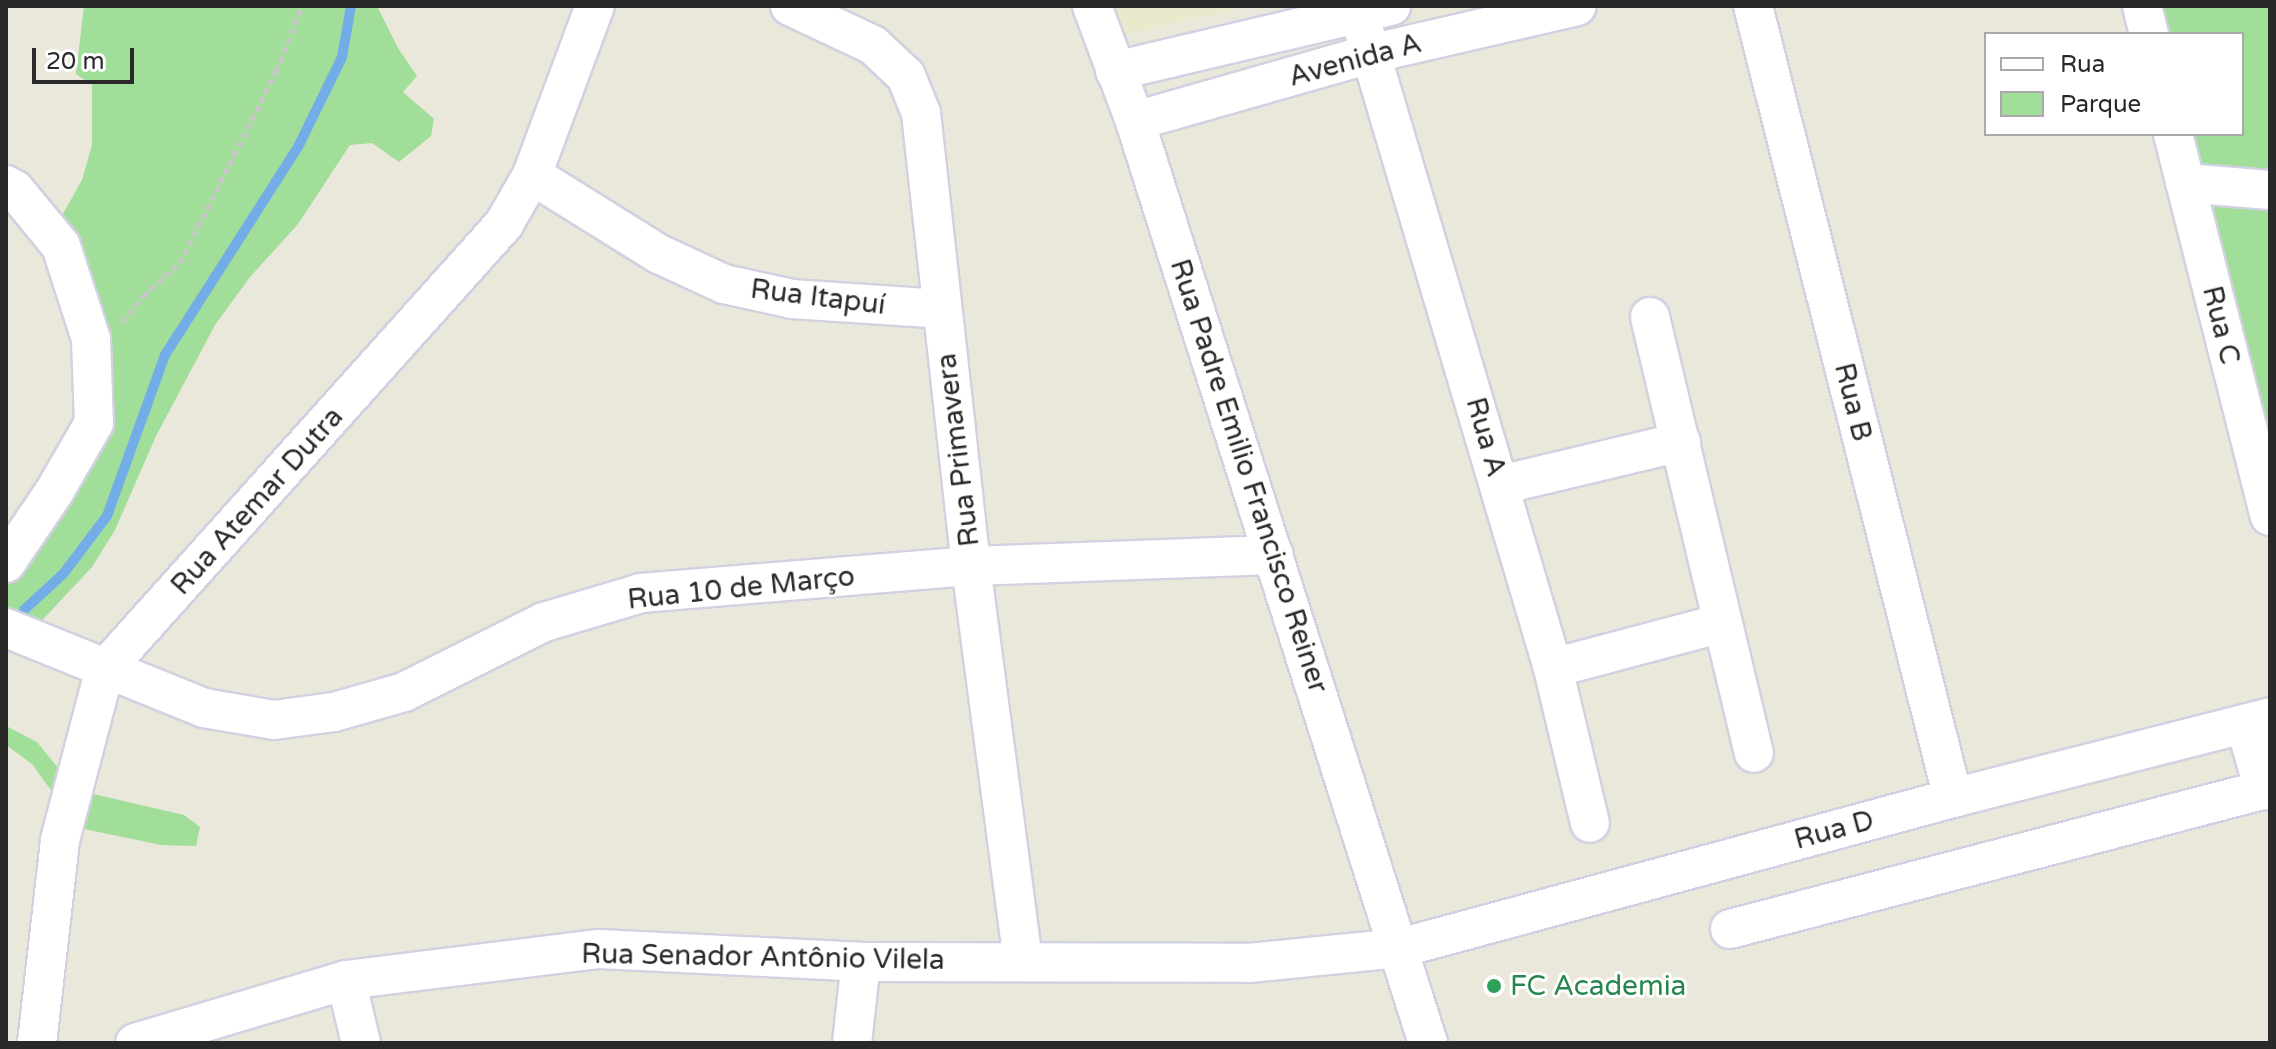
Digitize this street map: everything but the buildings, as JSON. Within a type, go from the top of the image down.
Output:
[{"type":"street","name":"Rua Atemar Dutra","points":[[37,1043],[60,840],[105,669],[469,267],[504,224],[532,175],[595,6]]},
{"type":"street","name":"Rua Primavera","points":[[790,6],[873,45],[906,76],[921,113],[971,566],[1023,962]]},
{"type":"street","name":"Rua Padre Emilio Francisco Reiner","points":[[1092,6],[1135,121],[1428,1043]]},
{"type":"street","name":"Avenida A","points":[[1135,121],[1374,53],[1577,6]]},
{"type":"street","name":"Rua B","points":[[1753,6],[1953,798]]},
{"type":"street","points":[[2142,6],[2148,32]]},
{"type":"street","name":"Avenida A","points":[[1115,71],[1370,9]]},
{"type":"street","name":"Rua A","points":[[1370,9],[1374,53],[1553,668],[1590,823]]},
{"type":"street","name":"Rua C","points":[[2173,136],[2270,516]]},
{"type":"street","name":"Rua Itapuí","points":[[532,175],[659,254],[724,284],[792,299],[941,309]]},
{"type":"street","points":[[2185,183],[2270,190]]},
{"type":"street","points":[[6,185],[15,190],[61,246],[91,339],[94,423],[54,492],[6,563]]},
{"type":"street","points":[[1650,317],[1754,753]]},
{"type":"street","points":[[1500,485],[1681,442]]},
{"type":"street","name":"Rua 10 de Março","points":[[6,628],[204,708],[274,720],[334,712],[404,692],[544,622],[641,593],[971,566],[1274,555]]},
{"type":"street","points":[[1553,668],[1722,623]]},
{"type":"street","points":[[1730,929],[2267,789],[2257,720]]},
{"type":"street","name":"Rua D","points":[[1400,948],[1953,798],[2257,720]]},
{"type":"street","name":"Rua Senador Antônio Vilela","points":[[135,1043],[346,980],[599,949],[861,962],[1249,963],[1400,948]]},
{"type":"street","points":[[852,1043],[861,962]]},
{"type":"street","points":[[346,980],[361,1043]]},
{"type":"path","points":[[91,365],[143,296],[180,263],[276,71],[302,6]]},
{"type":"shaded area","points":[[1108,6],[1250,6],[1119,36]]},
{"type":"green space","points":[[84,6],[377,6],[398,48],[417,76],[403,92],[434,119],[431,136],[399,162],[372,143],[350,145],[298,224],[250,277],[215,325],[156,436],[115,530],[92,567],[34,629],[6,613],[6,587],[103,436],[60,219],[82,180],[92,145],[92,85],[76,74]]},
{"type":"green space","points":[[2162,6],[2270,6],[2270,458],[2194,136],[2244,136],[2244,32],[2168,32]]},
{"type":"green space","points":[[6,726],[37,742],[76,790],[184,815],[200,827],[196,846],[161,845],[84,829],[72,819],[32,764],[6,745]]},
{"type":"waterway","points":[[24,610],[64,573],[107,516],[165,355],[298,147],[342,57],[351,6]]},
{"type":"place","name":"FC Academia","points":[[1494,986]]}]
